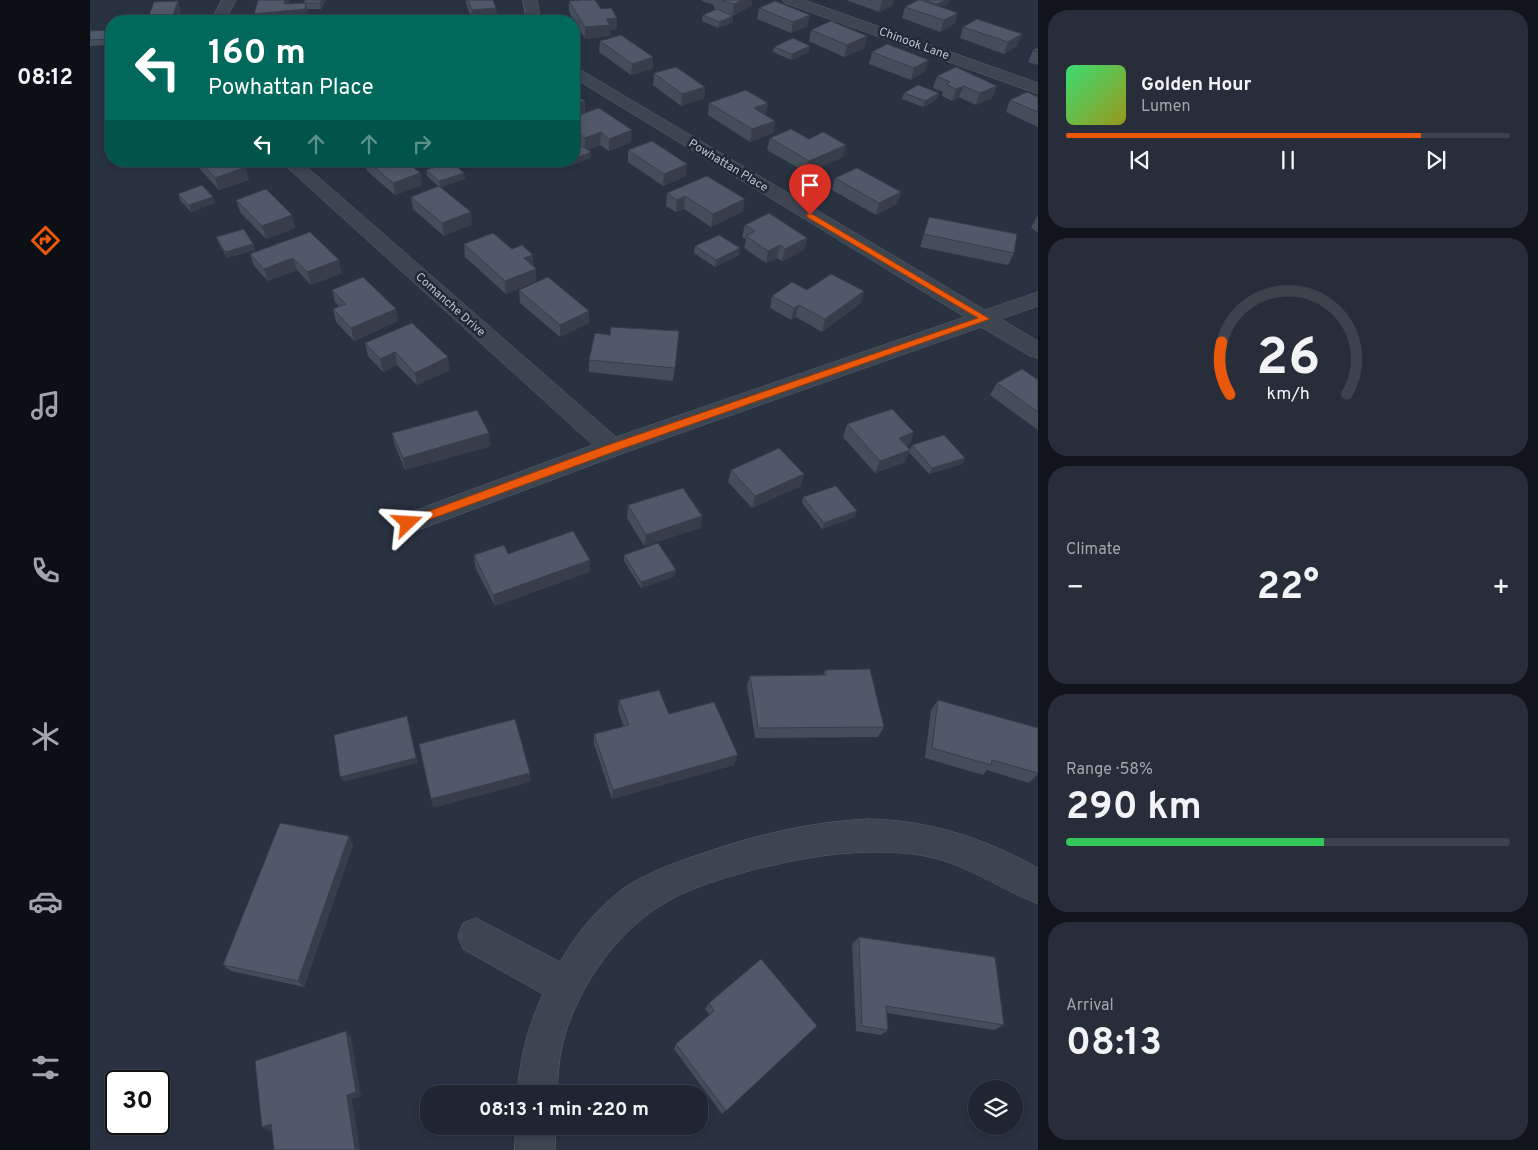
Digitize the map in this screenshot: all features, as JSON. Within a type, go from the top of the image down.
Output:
[{"type":"street","points":[[221,15],[229,0]]},
{"type":"street","points":[[530,0],[533,15]]},
{"type":"street","name":"Chinook Lane","points":[[790,0],[1038,88]]},
{"type":"street","name":"Powhattan Place","points":[[580,75],[861,246],[1038,351]]},
{"type":"street","name":"Comanche Drive","points":[[296,167],[612,448]]},
{"type":"street","points":[[408,523],[612,448],[1038,299]]},
{"type":"street","points":[[538,1085],[539,1063],[554,1014],[566,986],[592,944],[623,911],[658,887],[733,858],[802,841],[853,835],[906,837],[951,848],[1006,868],[1038,887]]},
{"type":"street","points":[[476,936],[566,986]]},
{"type":"street","points":[[535,1150],[536,1135]]},
{"type":"building","points":[[258,0],[285,0],[284,4],[306,3],[305,9],[254,14]]},
{"type":"building","points":[[305,0],[322,0],[320,3],[304,3]]},
{"type":"building","points":[[468,0],[493,0],[496,8],[472,10]]},
{"type":"building","points":[[595,0],[601,9],[611,8],[617,18],[606,19],[610,25],[585,27],[580,15],[578,15],[569,1]]},
{"type":"building","points":[[721,0],[742,0],[734,4]]},
{"type":"building","points":[[918,0],[958,13],[944,20],[905,7]]},
{"type":"building","points":[[925,0],[947,0],[936,4]]},
{"type":"building","points":[[178,1],[173,15],[149,15],[154,2]]},
{"type":"building","points":[[775,1],[810,15],[793,22],[759,8]]},
{"type":"building","points":[[717,9],[733,16],[719,22],[703,15]]},
{"type":"building","points":[[977,19],[1022,34],[1008,42],[963,27]]},
{"type":"building","points":[[831,21],[867,36],[847,45],[811,30]]},
{"type":"building","points":[[105,30],[105,39],[90,40],[90,31]]},
{"type":"building","points":[[621,35],[653,57],[632,64],[600,41]]},
{"type":"building","points":[[793,38],[810,46],[792,54],[774,47]]},
{"type":"building","points":[[887,44],[929,60],[914,68],[872,52]]},
{"type":"building","points":[[676,67],[705,87],[682,94],[654,73]]},
{"type":"building","points":[[956,67],[997,86],[980,93],[964,86],[956,89],[946,84],[950,82],[937,76]]},
{"type":"building","points":[[918,85],[939,93],[925,101],[904,93]]},
{"type":"building","points":[[746,90],[768,103],[754,108],[775,121],[752,129],[709,103]]},
{"type":"building","points":[[1027,92],[1038,97],[1038,112],[1010,100]]},
{"type":"building","points":[[599,108],[632,130],[609,139],[601,132],[585,138],[580,134],[580,115]]},
{"type":"building","points":[[791,129],[809,139],[823,132],[846,145],[809,161],[770,138]]},
{"type":"building","points":[[652,141],[687,164],[664,174],[628,150]]},
{"type":"building","points":[[580,145],[591,152],[580,157]]},
{"type":"building","points":[[205,167],[246,167],[215,178]]},
{"type":"building","points":[[374,167],[413,167],[420,173],[393,183]]},
{"type":"building","points":[[434,167],[458,167],[464,173],[439,181],[426,170]]},
{"type":"building","points":[[857,168],[901,192],[879,203],[835,178]]},
{"type":"building","points":[[707,176],[745,199],[713,214],[685,196],[677,200],[667,193]]},
{"type":"building","points":[[202,185],[213,197],[189,205],[178,194]]},
{"type":"building","points":[[439,186],[471,212],[442,223],[411,197]]},
{"type":"building","points":[[266,189],[292,215],[262,226],[236,200]]},
{"type":"building","points":[[769,213],[807,238],[785,249],[780,245],[768,251],[746,236],[755,231],[745,225]]},
{"type":"building","points":[[929,217],[1017,234],[1014,253],[924,234]]},
{"type":"building","points":[[244,229],[253,244],[225,252],[216,237]]},
{"type":"building","points":[[310,232],[339,260],[307,272],[293,258],[264,269],[250,254]]},
{"type":"building","points":[[493,233],[512,249],[522,245],[533,255],[524,258],[536,269],[505,281],[464,244]]},
{"type":"building","points":[[719,235],[740,248],[716,260],[695,246]]},
{"type":"building","points":[[831,274],[864,291],[825,319],[799,305],[794,308],[772,296],[792,282],[807,290]]},
{"type":"building","points":[[363,277],[396,309],[351,328],[333,309],[346,304],[332,290]]},
{"type":"building","points":[[548,277],[589,311],[560,325],[519,290]]},
{"type":"building","points":[[412,323],[448,357],[415,373],[395,352],[380,359],[365,343]]},
{"type":"building","points":[[611,327],[679,331],[675,368],[589,360],[595,333],[610,335]]},
{"type":"building","points":[[1022,369],[1038,380],[1038,412],[997,383]]},
{"type":"building","points":[[892,409],[914,432],[899,438],[910,450],[880,461],[847,424]]},
{"type":"building","points":[[477,410],[489,433],[403,458],[392,433]]},
{"type":"building","points":[[944,435],[965,458],[932,468],[912,445]]},
{"type":"building","points":[[779,448],[804,474],[755,496],[731,470]]},
{"type":"building","points":[[836,486],[857,511],[824,523],[803,497]]},
{"type":"building","points":[[683,488],[702,516],[646,535],[628,505]]},
{"type":"building","points":[[573,531],[590,560],[493,595],[474,555],[504,545],[508,554]]},
{"type":"building","points":[[658,543],[676,570],[641,582],[624,555]]},
{"type":"building","points":[[870,669],[884,727],[758,728],[750,676],[826,675],[825,670]]},
{"type":"building","points":[[659,690],[669,714],[714,702],[738,755],[613,790],[594,734],[629,725],[619,700]]},
{"type":"building","points":[[938,700],[1038,728],[1038,773],[992,760],[991,765],[932,748]]},
{"type":"building","points":[[407,716],[416,758],[340,777],[334,735]]},
{"type":"building","points":[[515,719],[530,773],[431,799],[419,744]]},
{"type":"building","points":[[280,823],[349,836],[298,981],[223,965]]},
{"type":"building","points":[[859,937],[995,957],[1004,1025],[886,1006],[888,1030],[862,1026]]},
{"type":"building","points":[[761,959],[817,1026],[726,1111],[676,1044],[714,1011],[709,1003]]},
{"type":"building","points":[[346,1031],[356,1092],[347,1095],[355,1150],[274,1150],[271,1124],[262,1127],[255,1061]]},
{"type":"route","points":[[408,523],[612,448],[985,319],[810,215]]}]
